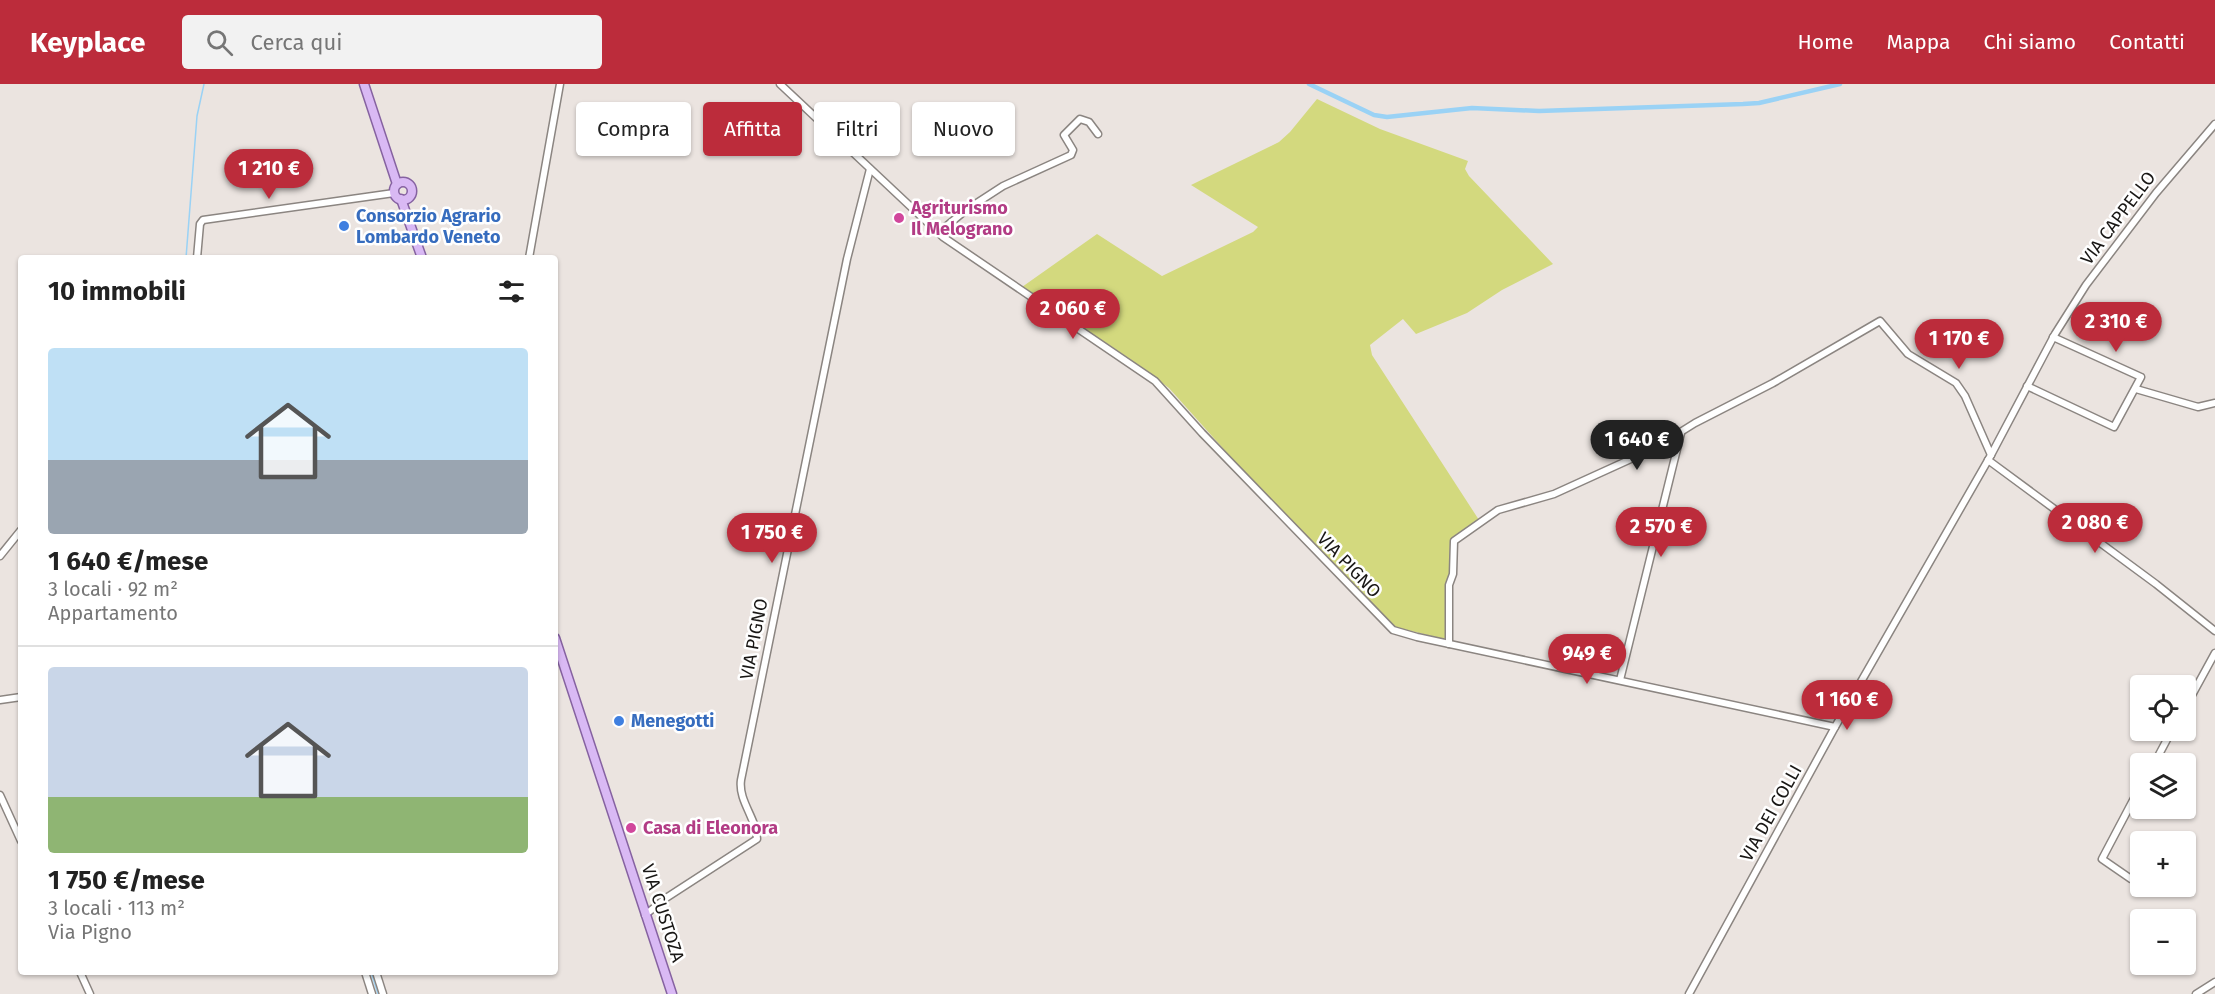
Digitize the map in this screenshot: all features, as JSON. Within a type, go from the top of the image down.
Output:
[{"type":"main road","points":[[364,84],[390,162],[397,192],[421,255]]},
{"type":"main road","points":[[390,162],[411,189],[408,218]]},
{"type":"main road","points":[[397,192],[407,183]]},
{"type":"main road","points":[[397,192],[410,196]]},
{"type":"main road","name":"VIA CUSTOZA","points":[[558,647],[672,994]]},
{"type":"street","points":[[530,255],[560,84]]},
{"type":"street","name":"VIA PIGNO","points":[[780,84],[938,233],[976,262],[1155,381],[1210,442],[1393,630],[1835,727]]},
{"type":"street","points":[[938,233],[966,210],[1003,186],[1071,155],[1073,150],[1064,135],[1080,119],[1089,122],[1098,134]]},
{"type":"street","name":"VIA CAPPELLO","points":[[1990,458],[2053,337],[2100,267],[2185,157],[2215,124]]},
{"type":"street","name":"VIA PIGNO","points":[[645,915],[666,898],[757,840],[756,831],[741,791],[741,780],[847,259],[870,169]]},
{"type":"street","points":[[196,255],[200,224],[203,220],[397,192]]},
{"type":"street","points":[[1449,644],[1449,585],[1453,574],[1454,541],[1498,510],[1554,494],[1655,448],[1880,321],[1908,354],[1956,383],[1965,396],[1990,458],[2215,631]]},
{"type":"street","points":[[2027,386],[2114,427],[2136,389],[2141,377],[2053,337]]},
{"type":"street","points":[[2136,389],[2198,406],[2215,403]]},
{"type":"street","points":[[1620,680],[1682,431]]},
{"type":"street","name":"VIA DEI COLLI","points":[[1689,994],[1835,727],[1990,458]]},
{"type":"street","points":[[0,556],[18,534]]},
{"type":"street","points":[[2196,688],[2215,653]]},
{"type":"street","points":[[0,699],[18,698]]},
{"type":"street","points":[[0,795],[18,834]]},
{"type":"street","points":[[2130,806],[2102,858],[2130,878]]},
{"type":"street","points":[[81,975],[90,994]]},
{"type":"street","points":[[366,975],[372,994]]},
{"type":"street","points":[[377,975],[383,994]]},
{"type":"street","points":[[2196,994],[2215,982]]},
{"type":"green space","points":[[1317,99],[1380,129],[1468,161],[1465,169],[1469,176],[1553,264],[1502,290],[1467,313],[1416,334],[1403,319],[1370,345],[1372,355],[1479,520],[1452,540],[1450,544],[1448,635],[1444,639],[1395,627],[1262,492],[1169,388],[1130,359],[1022,287],[1097,234],[1162,276],[1253,232],[1258,227],[1191,185],[1279,142]]},
{"type":"waterway","points":[[186,255],[197,116],[204,84]]},
{"type":"waterway","points":[[1309,84],[1374,115],[1387,117],[1472,108],[1539,111],[1759,103],[1840,84]]},
{"type":"waterway","points":[[372,975],[378,994]]},
{"type":"place","name":"Agriturismo Il Melograno","points":[[899,218]]},
{"type":"place","name":"Consorzio Agrario Lombardo Veneto","points":[[344,226]]},
{"type":"place","name":"Menegotti","points":[[619,721]]},
{"type":"place","name":"Casa di Eleonora","points":[[631,828]]}]
